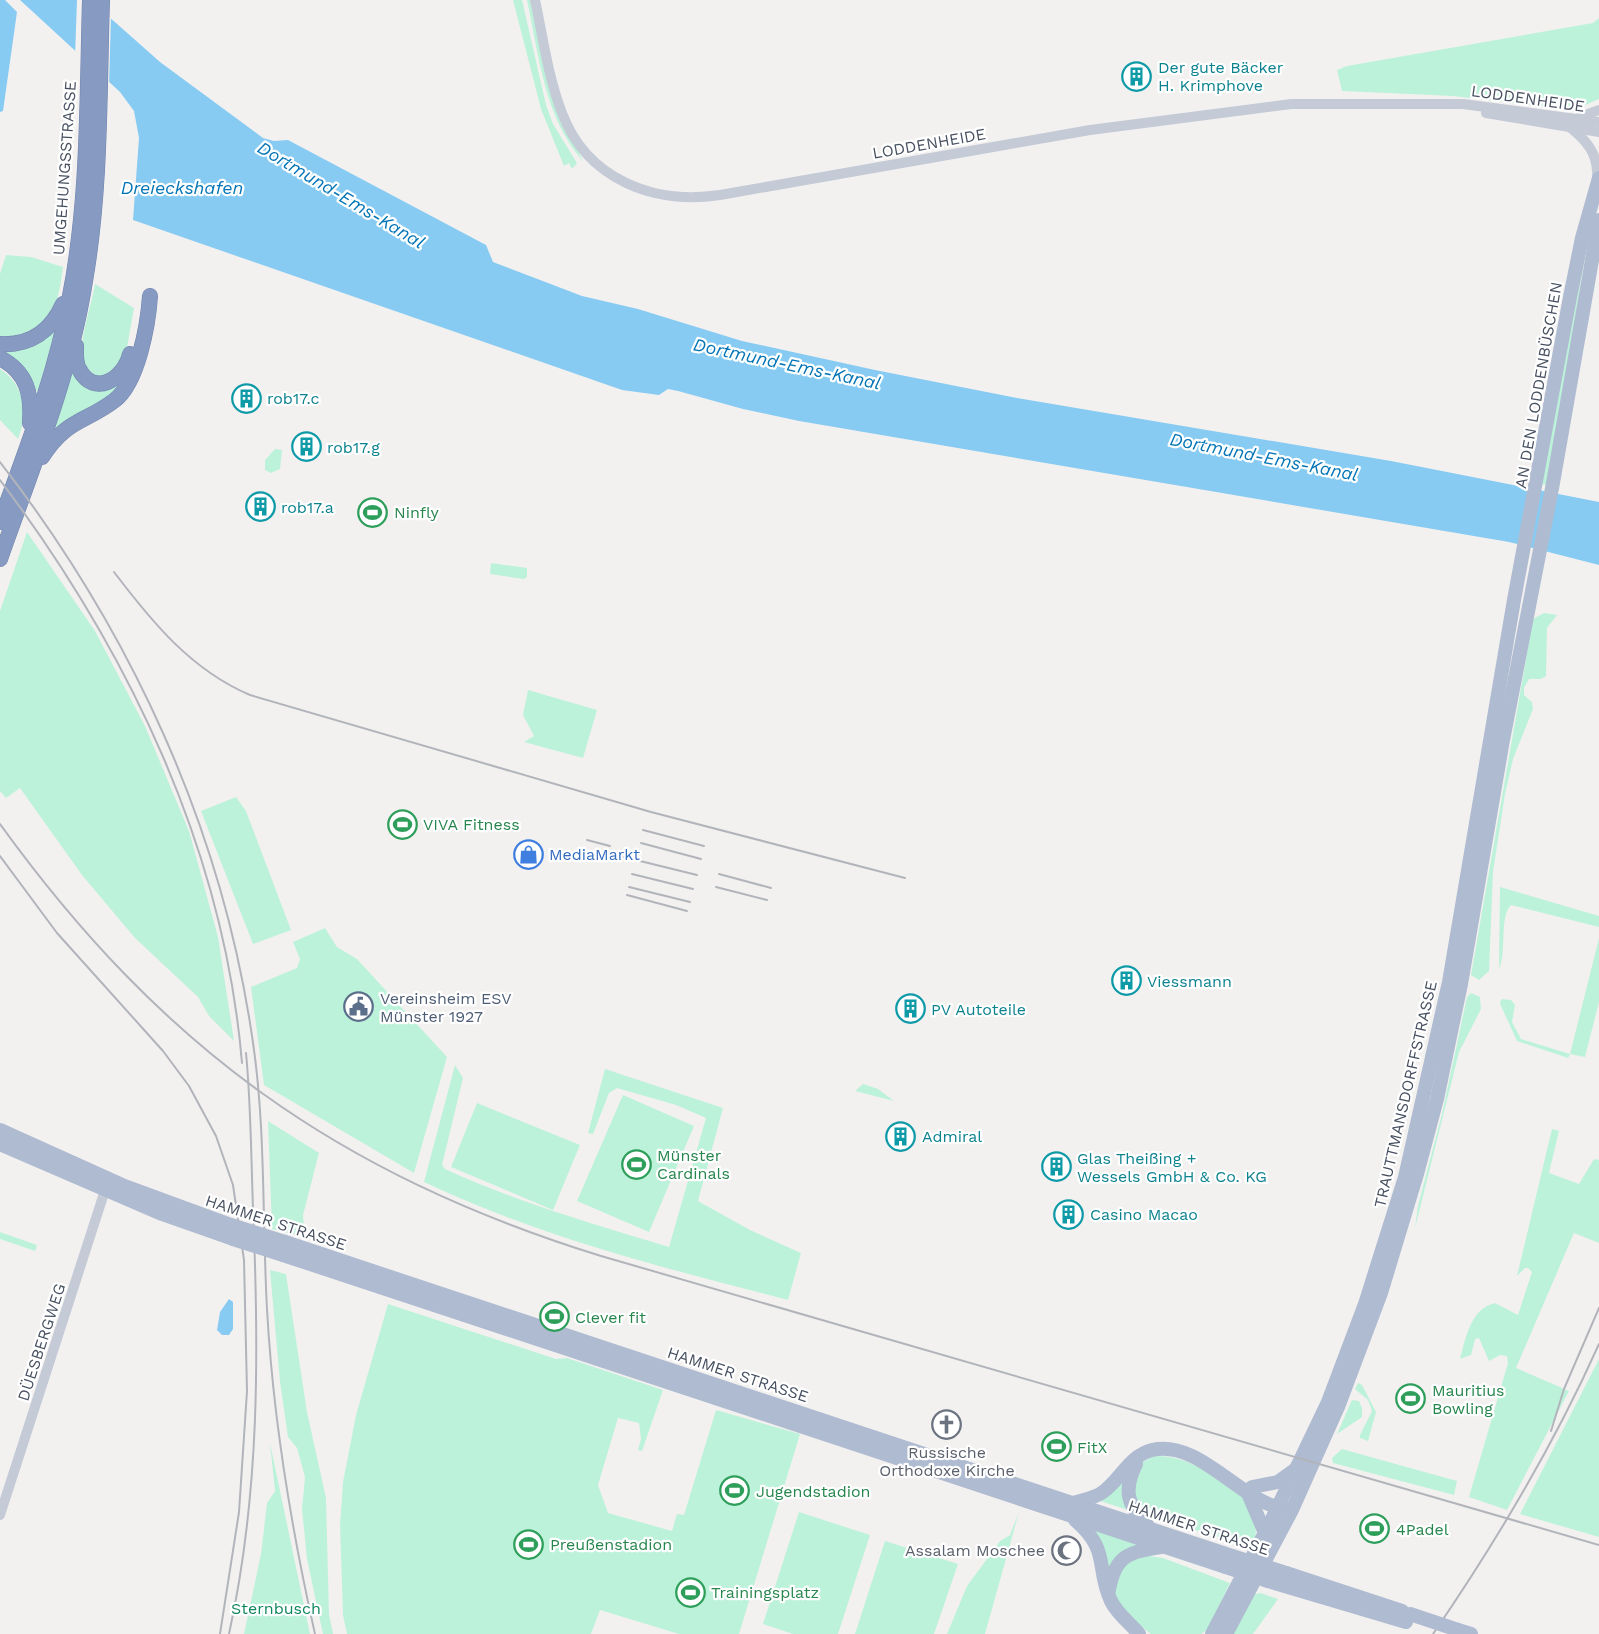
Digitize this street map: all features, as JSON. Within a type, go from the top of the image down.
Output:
[{"type":"highway","name":"UMGEHUNGSSTRASSE","points":[[85,240],[90,0]]},
{"type":"highway","name":"UMGEHUNGSSTRASSE","points":[[0,559],[75,333],[99,91],[102,0]]},
{"type":"highway","name":"UMGEHUNGSSTRASSE","points":[[0,522],[29,441],[80,279]]},
{"type":"highway","points":[[0,344],[23,342],[45,332],[80,279]]},
{"type":"highway","points":[[28,480],[48,447],[64,430],[107,406],[127,387],[134,374],[150,296],[139,311],[128,365],[113,381],[95,382],[80,371],[76,360],[75,333]]},
{"type":"highway","points":[[0,358],[16,369],[28,385],[31,404],[29,441]]},
{"type":"main road","name":"AN DEN LODDENBÜSCHEN","points":[[1514,600],[1538,481],[1570,297],[1598,181]]},
{"type":"main road","name":"AN DEN LODDENBÜSCHEN","points":[[1528,603],[1553,483],[1599,220]]},
{"type":"main road","name":"TRAUTTMANSDORFFSTRASSE","points":[[1216,1633],[1265,1533],[1284,1506],[1298,1468],[1328,1402],[1365,1304],[1394,1213],[1421,1116],[1449,982],[1514,600]]},
{"type":"main road","name":"TRAUTTMANSDORFFSTRASSE","points":[[1216,1633],[1334,1418],[1372,1319],[1398,1242],[1437,1099],[1463,975],[1528,603]]},
{"type":"main road","name":"HAMMER STRASSE","points":[[0,1131],[106,1184]]},
{"type":"main road","name":"HAMMER STRASSE","points":[[0,1144],[232,1232],[1071,1509],[1164,1547],[1229,1562],[1408,1618],[1465,1632]]},
{"type":"main road","points":[[1139,1633],[1117,1611],[1108,1592],[1101,1555],[1095,1541],[1071,1509],[1100,1494],[1140,1456],[1160,1449],[1182,1453],[1284,1506]]},
{"type":"main road","points":[[1140,1456],[1129,1479],[1127,1494],[1133,1509],[1152,1529]]},
{"type":"main road","points":[[1249,1489],[1278,1482],[1298,1468]]},
{"type":"main road","points":[[1249,1489],[1265,1533]]},
{"type":"main road","name":"HAMMER STRASSE","points":[[1071,1509],[1152,1529],[1229,1562]]},
{"type":"main road","points":[[1108,1592],[1115,1568],[1126,1556],[1164,1547]]},
{"type":"main road","name":"HAMMER STRASSE","points":[[1408,1618],[1443,1634]]},
{"type":"street","name":"LODDENHEIDE","points":[[535,0],[561,110],[576,140],[594,162],[622,182],[652,194],[677,198],[720,195],[1090,130],[1251,107],[1341,102],[1491,106],[1573,123],[1599,132]]},
{"type":"street","points":[[1598,181],[1599,163],[1590,145],[1573,123],[1599,110]]},
{"type":"street","name":"LODDENHEIDE","points":[[1573,123],[1599,122]]},
{"type":"street","name":"DÜESBERGWEG","points":[[0,1515],[106,1184]]},
{"type":"green space","points":[[513,0],[522,0],[546,105],[553,124],[577,163],[572,169],[569,163],[564,166],[541,109]]},
{"type":"green space","points":[[527,0],[530,0],[551,94],[583,161],[559,125],[551,105]]},
{"type":"green space","points":[[1599,18],[1599,99],[1583,106],[1564,109],[1453,96],[1342,91],[1337,70],[1347,66],[1593,23]]},
{"type":"green space","points":[[1589,234],[1548,485],[1541,484],[1577,278]]},
{"type":"green space","points":[[6,255],[31,257],[63,267],[54,308],[41,326],[31,332],[0,338],[0,274]]},
{"type":"green space","points":[[95,284],[134,308],[125,359],[104,378],[87,371],[81,358],[83,337]]},
{"type":"green space","points":[[56,329],[38,392],[0,348]]},
{"type":"green space","points":[[73,366],[78,375],[122,380],[116,395],[53,433]]},
{"type":"green space","points":[[0,369],[15,383],[22,400],[23,419],[18,439],[0,420]]},
{"type":"green space","points":[[275,449],[282,450],[280,469],[271,473],[265,470],[265,460]]},
{"type":"green space","points":[[27,532],[95,631],[145,726],[189,831],[218,937],[234,1041],[209,1016],[198,997],[135,938],[82,875],[20,788],[6,798],[0,791],[0,611]]},
{"type":"green space","points":[[491,563],[527,568],[527,577],[524,579],[490,574]]},
{"type":"green space","points":[[1544,613],[1557,615],[1547,628],[1546,676],[1541,679],[1529,679],[1524,688],[1524,695],[1532,702],[1533,709],[1513,759],[1505,794],[1493,872],[1489,971],[1479,980],[1471,975],[1533,619]]},
{"type":"green space","points":[[528,690],[597,710],[583,758],[524,742],[534,736],[523,715]]},
{"type":"green space","points":[[236,797],[246,811],[291,930],[253,944],[201,811]]},
{"type":"green space","points":[[1500,887],[1599,916],[1599,927],[1511,905],[1505,918],[1503,954],[1499,969]]},
{"type":"green space","points":[[325,928],[337,947],[357,959],[447,1057],[414,1173],[264,1085],[251,987],[297,968],[300,959],[293,942]]},
{"type":"green space","points":[[1599,938],[1599,1002],[1585,1057],[1570,1054]]},
{"type":"green space","points":[[1471,993],[1480,997],[1481,1009],[1459,1052],[1415,1228],[1418,1206],[1442,1114],[1467,997]]},
{"type":"green space","points":[[1502,999],[1511,1000],[1515,1005],[1512,1022],[1521,1039],[1570,1054],[1568,1058],[1517,1041],[1501,1006]]},
{"type":"green space","points":[[455,1065],[463,1078],[442,1165],[445,1169],[527,1202],[669,1247],[706,1118],[676,1105],[617,1088],[609,1093],[593,1134],[588,1133],[605,1069],[723,1108],[698,1201],[750,1230],[801,1253],[788,1300],[603,1250],[512,1219],[424,1182]]},
{"type":"green space","points":[[863,1084],[878,1089],[894,1101],[855,1091]]},
{"type":"green space","name":"Münster Cardinals","points":[[623,1095],[694,1126],[649,1232],[577,1201]]},
{"type":"green space","points":[[477,1103],[580,1145],[553,1210],[451,1167]]},
{"type":"green space","points":[[268,1121],[319,1153],[303,1215],[305,1237],[272,1229]]},
{"type":"green space","points":[[1552,1129],[1559,1131],[1549,1173],[1579,1184],[1594,1159],[1599,1160],[1599,1243],[1574,1233],[1516,1368],[1569,1391],[1507,1510],[1469,1497],[1508,1363],[1507,1356],[1500,1355],[1489,1361],[1479,1338],[1475,1339],[1471,1355],[1460,1359],[1470,1325],[1480,1311],[1495,1303],[1518,1315],[1532,1272],[1525,1268],[1517,1276]]},
{"type":"green space","points":[[0,1232],[37,1245],[35,1251],[0,1239]]},
{"type":"green space","points":[[270,1270],[286,1274],[307,1412],[326,1498],[329,1614],[333,1634],[323,1634],[307,1559],[302,1509],[305,1477],[297,1448],[288,1437],[280,1382]]},
{"type":"green space","points":[[388,1304],[556,1359],[567,1358],[663,1390],[642,1451],[638,1450],[641,1439],[639,1423],[618,1418],[598,1485],[608,1513],[672,1531],[677,1514],[684,1515],[716,1410],[800,1434],[739,1634],[679,1634],[600,1610],[591,1634],[347,1634],[343,1615],[340,1525],[343,1482],[356,1415]]},
{"type":"green space","points":[[1599,1359],[1599,1537],[1520,1514]]},
{"type":"green space","points":[[1358,1383],[1362,1385],[1376,1412],[1368,1441],[1360,1438],[1360,1435],[1372,1411],[1368,1400],[1355,1389]]},
{"type":"green space","points":[[1352,1400],[1359,1401],[1362,1417],[1337,1434]]},
{"type":"green space","name":"Sternbusch","points":[[270,1443],[310,1634],[244,1634],[261,1554],[267,1503],[275,1491]]},
{"type":"green space","points":[[1342,1449],[1457,1481],[1454,1495],[1333,1463],[1332,1458]]},
{"type":"green space","points":[[1153,1456],[1178,1459],[1189,1463],[1209,1473],[1239,1494],[1249,1506],[1255,1520],[1256,1533],[1253,1548],[1147,1515],[1137,1508],[1130,1494],[1142,1463]]},
{"type":"green space","points":[[1125,1472],[1131,1511],[1094,1499]]},
{"type":"green space","points":[[799,1512],[870,1535],[838,1634],[793,1634],[763,1624]]},
{"type":"green space","points":[[1019,1512],[985,1634],[947,1634],[967,1586],[1000,1541],[1010,1535]]},
{"type":"green space","points":[[1081,1524],[1151,1548],[1142,1548],[1111,1577]]},
{"type":"green space","points":[[885,1541],[958,1564],[934,1634],[855,1634]]},
{"type":"green space","points":[[1143,1555],[1163,1558],[1230,1583],[1208,1629],[1201,1634],[1151,1634],[1129,1617],[1116,1599],[1113,1586],[1129,1557],[1132,1561]]},
{"type":"green space","points":[[1261,1593],[1278,1599],[1253,1634],[1231,1634],[1254,1594]]},
{"type":"water","points":[[0,0],[5,0],[17,12],[3,111],[0,112]]},
{"type":"water","points":[[20,0],[90,0],[160,62],[263,138],[274,141],[288,140],[486,245],[493,262],[582,296],[638,309],[742,341],[875,370],[1017,398],[1391,461],[1599,502],[1599,565],[1509,542],[799,421],[668,389],[659,395],[622,390],[133,220],[139,138],[134,111],[120,92]]},
{"type":"water","points":[[229,1299],[233,1302],[233,1329],[229,1335],[222,1335],[217,1330],[220,1312]]},
{"type":"pier","points":[[77,0],[95,0],[111,16],[109,86],[75,57]]},
{"type":"railway","points":[[0,462],[47,526],[90,593],[129,662],[163,733],[193,806],[218,881],[238,958],[252,1036],[260,1104],[267,1309],[278,1432],[298,1554],[315,1634]]},
{"type":"railway","points":[[0,480],[46,545],[89,613],[128,683],[162,755],[191,829],[215,906],[232,983],[242,1063]]},
{"type":"railway","points":[[114,572],[174,643],[209,672],[250,695],[651,812],[905,878]]},
{"type":"railway","points":[[0,824],[62,904],[125,974],[192,1038],[262,1093],[338,1142],[418,1185],[506,1223],[601,1256],[1599,1545]]},
{"type":"railway","points":[[643,830],[704,846]]},
{"type":"railway","points":[[587,840],[610,846]]},
{"type":"railway","points":[[641,843],[701,859]]},
{"type":"railway","points":[[584,853],[607,859]]},
{"type":"railway","points":[[610,853],[635,860]]},
{"type":"railway","points":[[0,856],[57,933],[163,1051],[189,1086],[216,1136],[233,1185],[244,1260],[247,1391],[239,1512],[220,1634]]},
{"type":"railway","points":[[636,860],[697,875]]},
{"type":"railway","points":[[632,874],[693,889]]},
{"type":"railway","points":[[719,874],[771,888]]},
{"type":"railway","points":[[629,887],[690,902]]},
{"type":"railway","points":[[716,887],[767,900]]},
{"type":"railway","points":[[627,895],[687,911]]},
{"type":"railway","points":[[229,1634],[247,1528],[255,1422],[255,1262],[246,1053]]},
{"type":"railway","points":[[1551,1431],[1564,1389],[1599,1308]]},
{"type":"railway","points":[[1433,1634],[1479,1564],[1543,1457],[1599,1344]]},
{"type":"place","name":"Der gute Bäcker H. Krimphove","points":[[1137,76]]},
{"type":"place","name":"rob17.c","points":[[246,398]]},
{"type":"place","name":"rob17.g","points":[[306,447]]},
{"type":"place","name":"rob17.a","points":[[260,507]]},
{"type":"place","name":"Ninfly","points":[[373,512]]},
{"type":"place","name":"VIVA Fitness","points":[[402,824]]},
{"type":"place","name":"MediaMarkt","points":[[528,854]]},
{"type":"place","name":"Viessmann","points":[[1126,981]]},
{"type":"place","name":"Vereinsheim ESV Münster 1927","points":[[359,1007]]},
{"type":"place","name":"PV Autoteile","points":[[910,1009]]},
{"type":"place","name":"Admiral","points":[[901,1136]]},
{"type":"place","name":"Münster Cardinals","points":[[636,1164]]},
{"type":"place","name":"Glas Theißing + Wessels GmbH & Co. KG","points":[[1056,1167]]},
{"type":"place","name":"Casino Macao","points":[[1069,1214]]},
{"type":"place","name":"Clever fit","points":[[554,1317]]},
{"type":"place","name":"Mauritius Bowling","points":[[1411,1399]]},
{"type":"place","name":"Russische Orthodoxe Kirche","points":[[947,1424]]},
{"type":"place","name":"FitX","points":[[1056,1447]]},
{"type":"place","name":"Jugendstadion","points":[[735,1491]]},
{"type":"place","name":"4Padel","points":[[1375,1529]]},
{"type":"place","name":"Preußenstadion","points":[[529,1544]]},
{"type":"place","name":"Assalam Moschee","points":[[1066,1550]]},
{"type":"place","name":"Trainingsplatz","points":[[690,1592]]},
{"type":"water label","name":"Dreieckshafen","points":[[182,188]]},
{"type":"water label","name":"Dortmund-Ems-Kanal","points":[[341,195]]},
{"type":"water label","name":"Dortmund-Ems-Kanal","points":[[787,364]]},
{"type":"water label","name":"Dortmund-Ems-Kanal","points":[[1264,457]]}]
